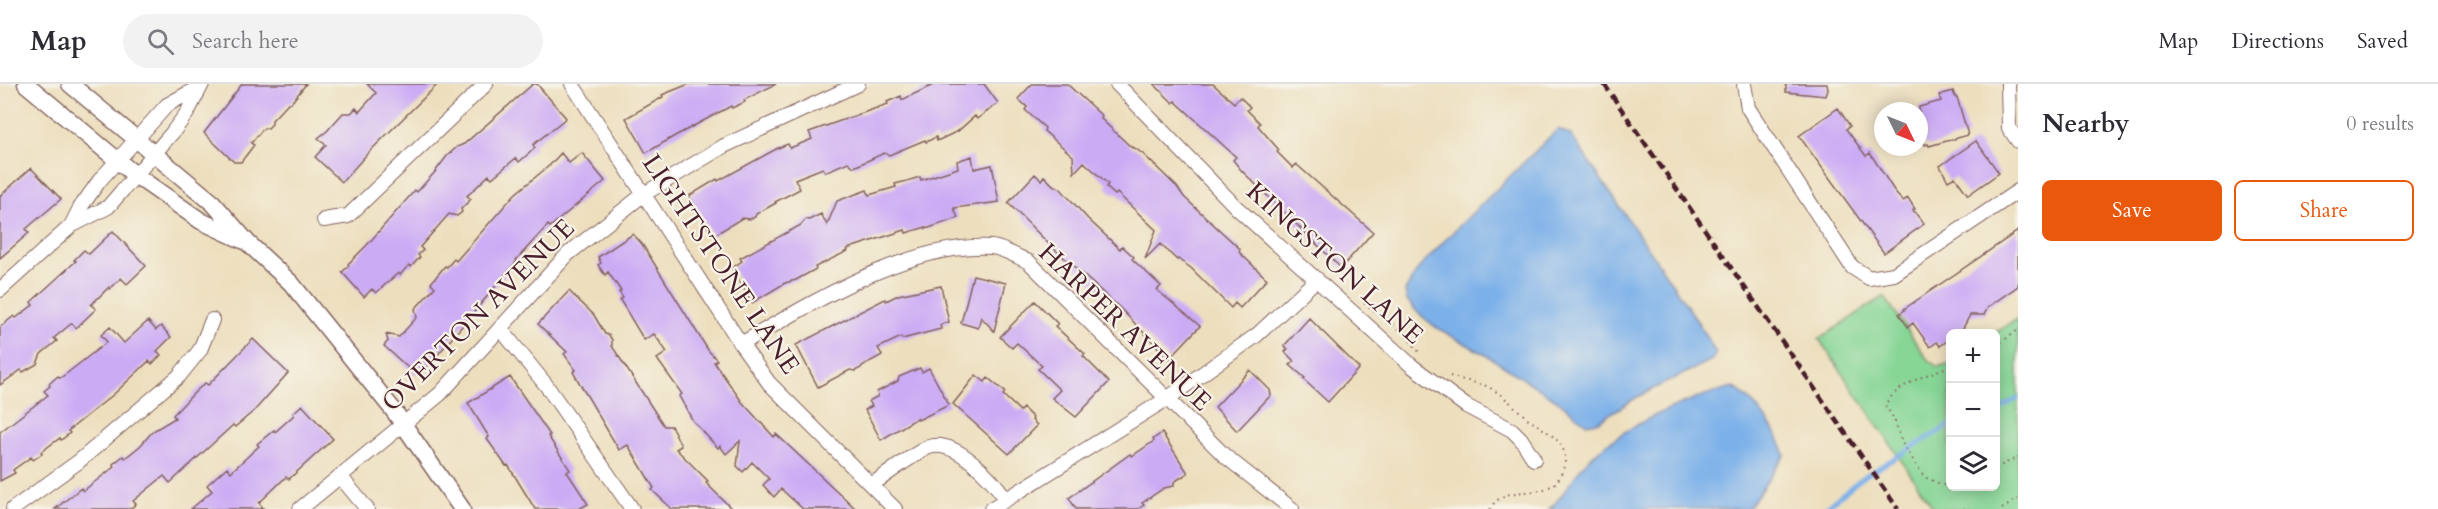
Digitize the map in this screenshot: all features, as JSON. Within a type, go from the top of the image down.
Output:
[{"type":"street","points":[[26,84],[135,175],[201,221],[248,243]]},
{"type":"street","points":[[69,84],[213,203],[248,243],[291,283],[404,425],[462,509]]},
{"type":"street","points":[[324,220],[348,216],[486,84]]},
{"type":"street","name":"LIGHTSTONE LANE","points":[[572,84],[741,344],[769,383],[895,509]]},
{"type":"street","name":"OVERTON AVENUE","points":[[300,509],[440,394],[568,254],[644,194],[724,146],[858,84]]},
{"type":"street","name":"KINGSTON LANE","points":[[1117,84],[1237,207],[1412,366],[1466,406],[1512,430],[1534,459]]},
{"type":"street","points":[[1744,84],[1748,108],[1852,267],[1869,278],[1894,274],[2018,191]]},
{"type":"street","points":[[2008,84],[2009,128],[2018,141]]},
{"type":"street","points":[[71,226],[80,208],[117,161],[167,105],[201,85]]},
{"type":"street","points":[[0,290],[71,226],[108,207],[187,113],[201,85]]},
{"type":"street","name":"HARPER AVENUE","points":[[741,344],[815,301],[888,268],[946,249],[993,247],[1029,261],[1225,456],[1292,509]]},
{"type":"street","points":[[991,509],[1168,398],[1257,335],[1317,279]]},
{"type":"street","points":[[13,509],[78,462],[179,376],[200,350],[212,320]]},
{"type":"street","points":[[500,328],[546,385],[632,509]]},
{"type":"street","points":[[871,485],[930,447],[945,447],[962,455],[992,478],[1006,499]]},
{"type":"street","points":[[340,476],[367,509]]},
{"type":"path","points":[[2000,343],[2018,330]]},
{"type":"path","points":[[1946,368],[1916,381],[1890,397],[1886,405],[1894,419],[1902,443],[1927,480],[1946,485]]},
{"type":"path","points":[[2000,466],[2016,458],[2018,465]]},
{"type":"path","points":[[2002,509],[2018,499]]},
{"type":"path","points":[[1963,509],[1970,509]]},
{"type":"green space","points":[[1884,296],[1928,360],[1938,367],[1946,364],[1946,491],[2000,491],[2000,330],[2018,318],[2018,509],[1934,509],[1819,339]]},
{"type":"water","points":[[1558,129],[1571,135],[1694,316],[1716,353],[1712,360],[1639,396],[1597,422],[1587,424],[1558,401],[1486,355],[1435,327],[1407,300],[1405,291],[1418,269],[1449,236]]},
{"type":"water","points":[[1733,387],[1749,399],[1764,417],[1777,436],[1785,455],[1748,509],[1549,509],[1561,497],[1589,459],[1620,435],[1676,406]]},
{"type":"building","points":[[242,84],[306,84],[291,103],[288,103],[272,120],[272,124],[264,128],[251,143],[254,145],[241,162],[234,162],[204,133]]},
{"type":"building","points":[[367,84],[438,84],[342,182],[315,157],[326,145],[318,138],[343,113],[351,113],[356,108],[359,112],[376,93]]},
{"type":"building","points":[[533,84],[537,84],[566,118],[533,145],[535,148],[519,162],[516,158],[492,178],[489,175],[467,196],[471,199],[461,209],[462,212],[457,216],[449,214],[420,247],[423,250],[418,255],[420,257],[411,267],[409,265],[400,275],[398,273],[376,293],[372,289],[364,297],[342,272],[349,266],[348,264],[415,190],[417,192],[447,156]]},
{"type":"building","points":[[689,84],[776,84],[646,153],[626,118],[663,97],[662,95]]},
{"type":"building","points":[[935,84],[984,84],[998,103],[977,119],[975,116],[958,131],[937,141],[936,137],[889,155],[884,153],[854,167],[848,162],[825,172],[823,168],[795,179],[800,189],[775,202],[755,217],[742,218],[713,236],[689,196],[778,148],[788,144],[790,148],[812,139],[809,132],[888,104],[887,102],[901,96],[902,100]]},
{"type":"building","points":[[1032,84],[1067,84],[1102,116],[1100,118],[1132,148],[1143,154],[1177,187],[1184,197],[1240,249],[1239,252],[1267,279],[1240,308],[1235,303],[1231,308],[1191,268],[1177,260],[1160,244],[1145,259],[1156,230],[1117,193],[1115,195],[1106,187],[1108,184],[1084,162],[1074,173],[1073,156],[1044,131],[1045,128],[1025,110],[1027,107],[1018,99]]},
{"type":"building","points":[[1154,84],[1213,84],[1234,103],[1240,97],[1250,107],[1247,110],[1260,123],[1258,126],[1279,150],[1277,152],[1293,168],[1296,164],[1373,232],[1341,268],[1241,170],[1233,160],[1236,157]]},
{"type":"building","points":[[1786,84],[1827,84],[1828,90],[1826,96],[1786,92]]},
{"type":"building","points":[[1953,91],[1957,97],[1968,135],[1929,146],[1928,105],[1941,101],[1939,95]]},
{"type":"building","points":[[1838,108],[1850,126],[1846,129],[1866,156],[1870,153],[1897,195],[1903,201],[1908,198],[1915,209],[1913,210],[1924,224],[1884,253],[1799,136]]},
{"type":"building","points":[[1976,141],[1999,173],[1968,195],[1955,177],[1948,181],[1940,166]]},
{"type":"building","points":[[561,153],[569,163],[582,153],[605,181],[550,227],[548,225],[441,351],[422,372],[420,370],[415,374],[384,346],[388,341],[386,334],[399,337],[417,317],[415,309],[435,287],[431,283],[445,266],[447,267],[454,259],[456,261],[515,194]]},
{"type":"building","points":[[972,156],[974,169],[992,165],[999,202],[954,208],[958,218],[926,229],[926,227],[906,233],[905,230],[847,249],[848,251],[815,267],[816,269],[796,280],[785,283],[752,303],[732,268],[742,261],[740,258],[801,225],[806,219],[809,220],[821,214],[827,225],[837,201],[867,190],[869,195],[896,187],[895,184],[920,177],[921,180],[958,168],[957,161]]},
{"type":"building","points":[[31,168],[61,199],[26,229],[29,233],[0,258],[0,196]]},
{"type":"building","points":[[1035,174],[1041,180],[1044,176],[1060,188],[1120,249],[1122,246],[1134,257],[1132,259],[1161,286],[1157,290],[1200,326],[1169,359],[1120,308],[1049,244],[1008,203]]},
{"type":"building","points":[[113,231],[146,266],[127,284],[121,278],[110,289],[109,287],[91,305],[96,309],[76,328],[72,323],[54,338],[57,341],[41,354],[37,364],[23,372],[21,370],[0,385],[0,327],[33,305],[31,302],[76,261],[74,260],[84,250],[89,254]]},
{"type":"building","points":[[2018,231],[2018,286],[1988,307],[1984,315],[1970,315],[1963,329],[1946,329],[1946,342],[1940,346],[1937,342],[1930,347],[1913,323],[1908,327],[1899,314]]},
{"type":"building","points":[[633,234],[642,244],[708,350],[717,360],[714,362],[742,402],[774,437],[776,434],[856,509],[803,509],[781,489],[774,497],[763,485],[769,479],[752,462],[743,472],[737,466],[740,441],[726,454],[693,421],[679,396],[682,394],[657,359],[667,352],[654,334],[644,340],[620,300],[623,298],[619,292],[621,291],[608,272],[605,275],[598,265],[601,263],[598,257]]},
{"type":"building","points":[[973,275],[1006,283],[994,331],[981,317],[978,328],[961,323]]},
{"type":"building","points":[[941,286],[949,322],[940,325],[941,329],[902,339],[901,337],[878,348],[882,355],[861,368],[855,371],[850,370],[818,387],[796,345],[885,299],[886,301],[898,295]]},
{"type":"building","points":[[569,291],[594,315],[605,334],[609,335],[612,346],[664,426],[671,426],[681,446],[676,449],[732,509],[672,509],[652,490],[654,488],[628,445],[619,450],[573,372],[576,370],[564,354],[567,352],[538,324]]},
{"type":"building","points":[[1035,301],[1058,324],[1055,326],[1085,354],[1083,356],[1109,382],[1076,417],[1052,398],[1060,390],[1038,369],[1042,366],[1017,343],[1012,348],[1000,337]]},
{"type":"building","points":[[1309,318],[1359,368],[1328,402],[1290,365],[1294,361],[1285,352],[1288,349],[1284,346]]},
{"type":"building","points":[[148,321],[156,330],[161,326],[171,337],[157,351],[161,355],[152,364],[149,361],[114,394],[68,431],[70,433],[61,440],[60,438],[33,460],[31,457],[13,470],[15,473],[0,481],[0,432],[48,395],[44,391],[58,376],[60,378],[66,374],[107,342],[101,335],[110,327],[124,343]]},
{"type":"building","points":[[253,339],[288,373],[255,410],[235,427],[233,425],[170,483],[164,476],[133,501],[136,504],[130,509],[55,509],[81,488],[83,491],[114,467],[113,464],[140,446],[153,431],[175,418],[173,415],[195,392],[205,383],[208,385]]},
{"type":"building","points":[[920,368],[922,372],[929,368],[949,405],[918,420],[917,418],[881,440],[865,410],[872,406],[869,401],[878,396],[877,392],[898,381],[899,377]]},
{"type":"building","points":[[1250,370],[1270,390],[1271,395],[1237,431],[1215,407]]},
{"type":"building","points":[[976,375],[985,382],[988,378],[1005,392],[1003,395],[1020,411],[1023,408],[1037,425],[1009,454],[953,404]]},
{"type":"building","points":[[510,377],[550,435],[548,436],[570,470],[567,472],[588,504],[579,509],[535,509],[508,465],[506,466],[487,439],[489,437],[468,403]]},
{"type":"building","points":[[302,405],[333,439],[289,479],[286,477],[259,503],[264,509],[191,509],[212,491],[207,485],[227,467],[231,472],[259,446],[257,444],[274,430],[275,432]]},
{"type":"building","points":[[1162,433],[1188,473],[1174,482],[1174,486],[1164,488],[1142,503],[1144,505],[1138,509],[1076,509],[1069,498],[1130,454],[1132,456],[1154,441],[1153,439]]},
{"type":"waterway","points":[[2000,409],[2018,398]]},
{"type":"waterway","points":[[1824,509],[1863,477],[1946,427]]},
{"type":"railway","points":[[1604,84],[1898,509]]}]
